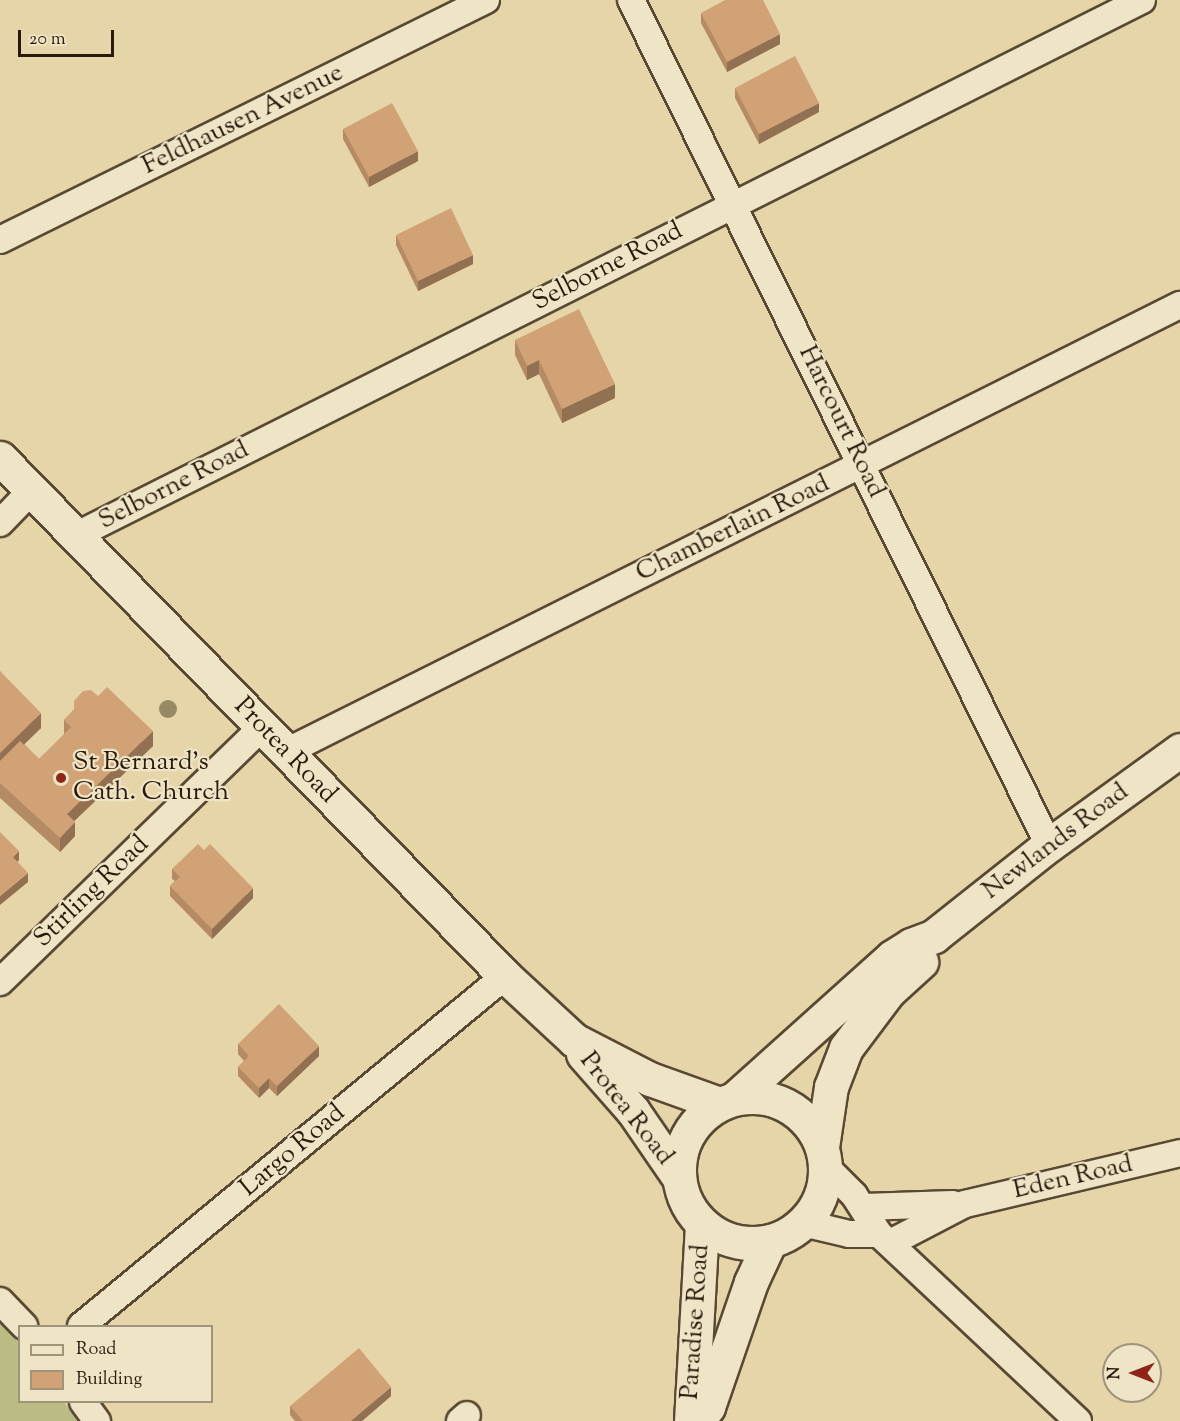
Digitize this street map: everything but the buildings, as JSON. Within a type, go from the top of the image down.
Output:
[{"type":"main road","name":"Protea Road","points":[[0,458],[505,976],[574,1040],[633,1111],[679,1178]]},
{"type":"main road","name":"Newlands Road","points":[[727,1101],[892,957],[911,945],[934,936],[1049,845],[1180,750]]},
{"type":"main road","name":"Newlands Road","points":[[823,1157],[831,1087],[846,1048],[888,992],[922,960],[934,936]]},
{"type":"main road","name":"Protea Road","points":[[574,1040],[650,1078],[727,1101]]},
{"type":"main road","points":[[771,1099],[793,1109],[810,1126],[823,1157],[819,1197],[803,1223],[770,1241],[734,1241],[702,1224],[685,1201],[679,1178],[679,1158],[686,1137],[703,1115],[727,1101],[771,1099]]},
{"type":"main road","name":"Paradise Road","points":[[691,1421],[690,1394],[698,1319],[702,1224]]},
{"type":"main road","name":"Paradise Road","points":[[697,1421],[708,1407],[751,1282],[770,1241]]},
{"type":"street","name":"Feldhausen Avenue","points":[[0,240],[486,0]]},
{"type":"street","name":"Harcourt Road","points":[[631,0],[1049,845]]},
{"type":"street","name":"Selborne Road","points":[[75,536],[1142,0]]},
{"type":"street","name":"Chamberlain Road","points":[[286,752],[1180,305]]},
{"type":"street","points":[[0,523],[32,490]]},
{"type":"street","name":"Stirling Road","points":[[0,982],[261,727]]},
{"type":"street","name":"Largo Road","points":[[82,1325],[505,976]]},
{"type":"street","name":"Eden Road","points":[[885,1239],[965,1204],[1180,1153]]},
{"type":"street","points":[[823,1157],[885,1239],[1078,1421]]},
{"type":"street","name":"Eden Road","points":[[863,1207],[965,1204]]},
{"type":"street","points":[[803,1223],[849,1234],[885,1239]]},
{"type":"street","points":[[0,1301],[23,1325]]},
{"type":"street","points":[[84,1403],[97,1421]]},
{"type":"green space","points":[[0,1323],[18,1342],[18,1403],[65,1403],[77,1421],[0,1421]]},
{"type":"place","name":"St Bernard's Cath. Church","points":[[61,778]]}]
